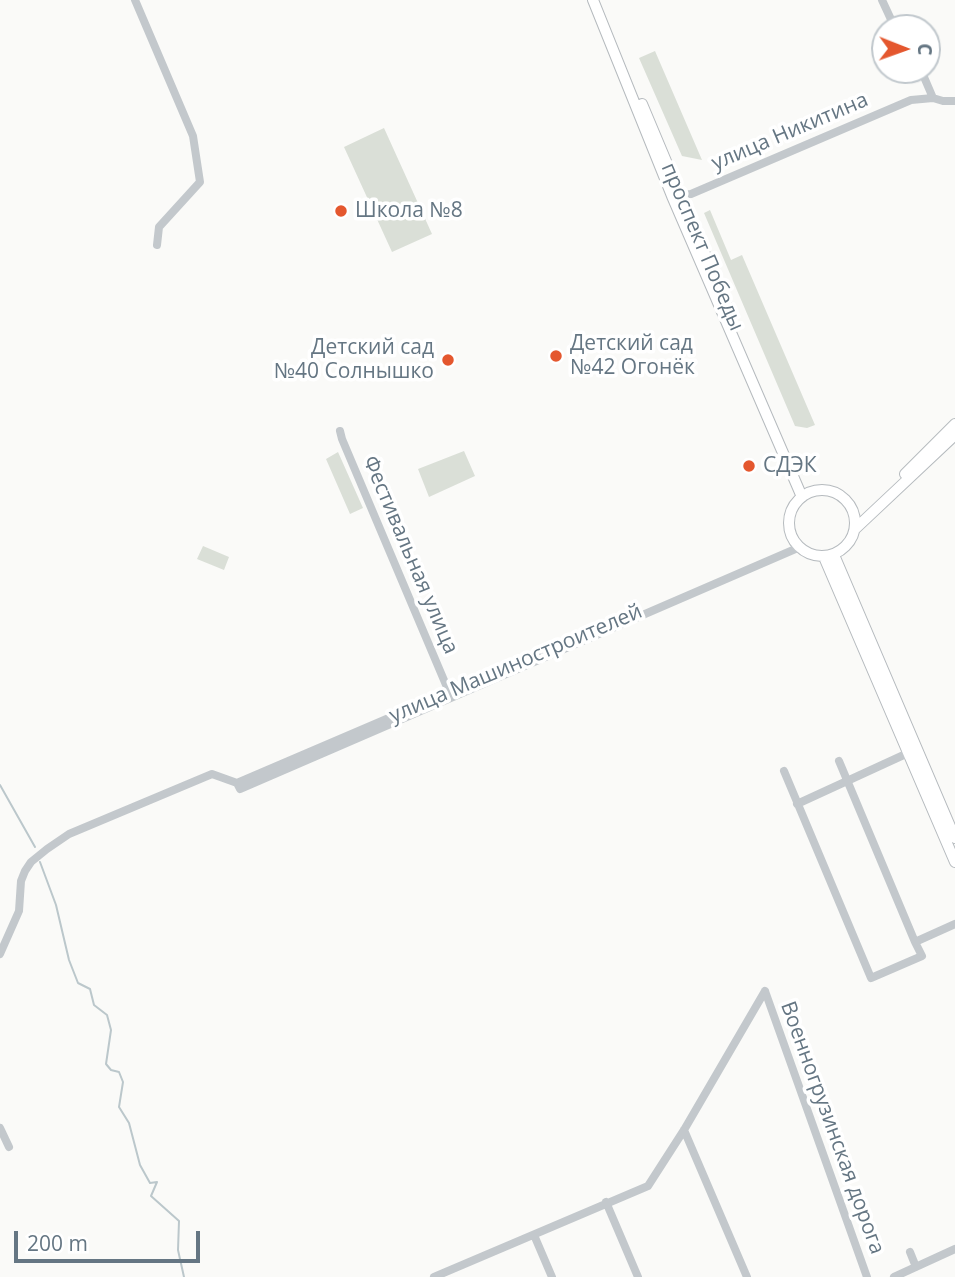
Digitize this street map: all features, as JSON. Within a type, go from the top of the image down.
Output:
[{"type":"main road","points":[[593,0],[672,196],[804,496]]},
{"type":"main road","name":"проспект Победы","points":[[599,0],[804,496]]},
{"type":"main road","points":[[855,518],[880,500],[955,424]]},
{"type":"main road","points":[[855,530],[955,435]]},
{"type":"main road","points":[[816,491],[836,493],[845,499],[855,518],[855,530],[851,540],[844,549],[829,556],[805,552],[797,545],[789,526],[793,508],[804,496],[816,491]]},
{"type":"main road","points":[[829,556],[955,862]]},
{"type":"main road","points":[[829,556],[955,838]]},
{"type":"street","points":[[135,0],[193,136],[200,182],[159,228],[157,245]]},
{"type":"street","points":[[927,84],[933,98]]},
{"type":"street","name":"улица Никитина","points":[[680,195],[691,194],[911,100],[933,98],[955,101]]},
{"type":"street","name":"Фестивальная улица","points":[[340,431],[449,692]]},
{"type":"street","points":[[0,954],[19,911],[21,881],[25,871],[31,862],[69,834],[212,774],[237,783],[240,789],[797,545]]},
{"type":"street","name":"улица Машиностроителей","points":[[237,783],[797,545]]},
{"type":"street","points":[[797,804],[908,753]]},
{"type":"street","points":[[783,771],[871,978],[922,956],[839,761]]},
{"type":"street","points":[[915,942],[955,924]]},
{"type":"street","name":"Военногрузинская дорога","points":[[684,1130],[765,991],[867,1277]]},
{"type":"street","points":[[0,1128],[9,1147]]},
{"type":"street","points":[[435,1277],[450,1274],[606,1202],[648,1186],[684,1130]]},
{"type":"street","points":[[684,1130],[747,1277]]},
{"type":"street","points":[[606,1202],[638,1277]]},
{"type":"street","points":[[534,1236],[552,1277]]},
{"type":"street","points":[[894,1277],[955,1249]]},
{"type":"street","points":[[910,1252],[916,1267]]},
{"type":"shaded area","points":[[655,51],[702,160],[682,156],[639,58]]},
{"type":"shaded area","points":[[384,128],[432,234],[392,252],[344,147]]},
{"type":"shaded area","points":[[710,210],[731,260],[742,255],[815,425],[807,428],[795,426],[704,213]]},
{"type":"shaded area","points":[[464,451],[475,476],[429,497],[418,469]]},
{"type":"shaded area","points":[[338,452],[363,508],[350,514],[326,459]]},
{"type":"shaded area","points":[[203,546],[229,557],[224,570],[197,559]]},
{"type":"waterway","points":[[0,785],[35,847]]},
{"type":"waterway","points":[[40,862],[56,905],[69,960],[78,983],[90,989],[94,1005],[107,1015],[111,1030],[106,1064],[111,1070],[119,1072],[123,1082],[119,1107],[129,1123],[140,1165],[150,1183],[157,1182],[151,1196],[179,1221],[178,1250],[184,1277]]},
{"type":"place","name":"Школа №8","points":[[341,211]]},
{"type":"place","name":"Детский сад №42 Огонёк","points":[[556,356]]},
{"type":"place","name":"Детский сад №40 Солнышко","points":[[448,360]]},
{"type":"place","name":"СДЭК","points":[[749,466]]}]
